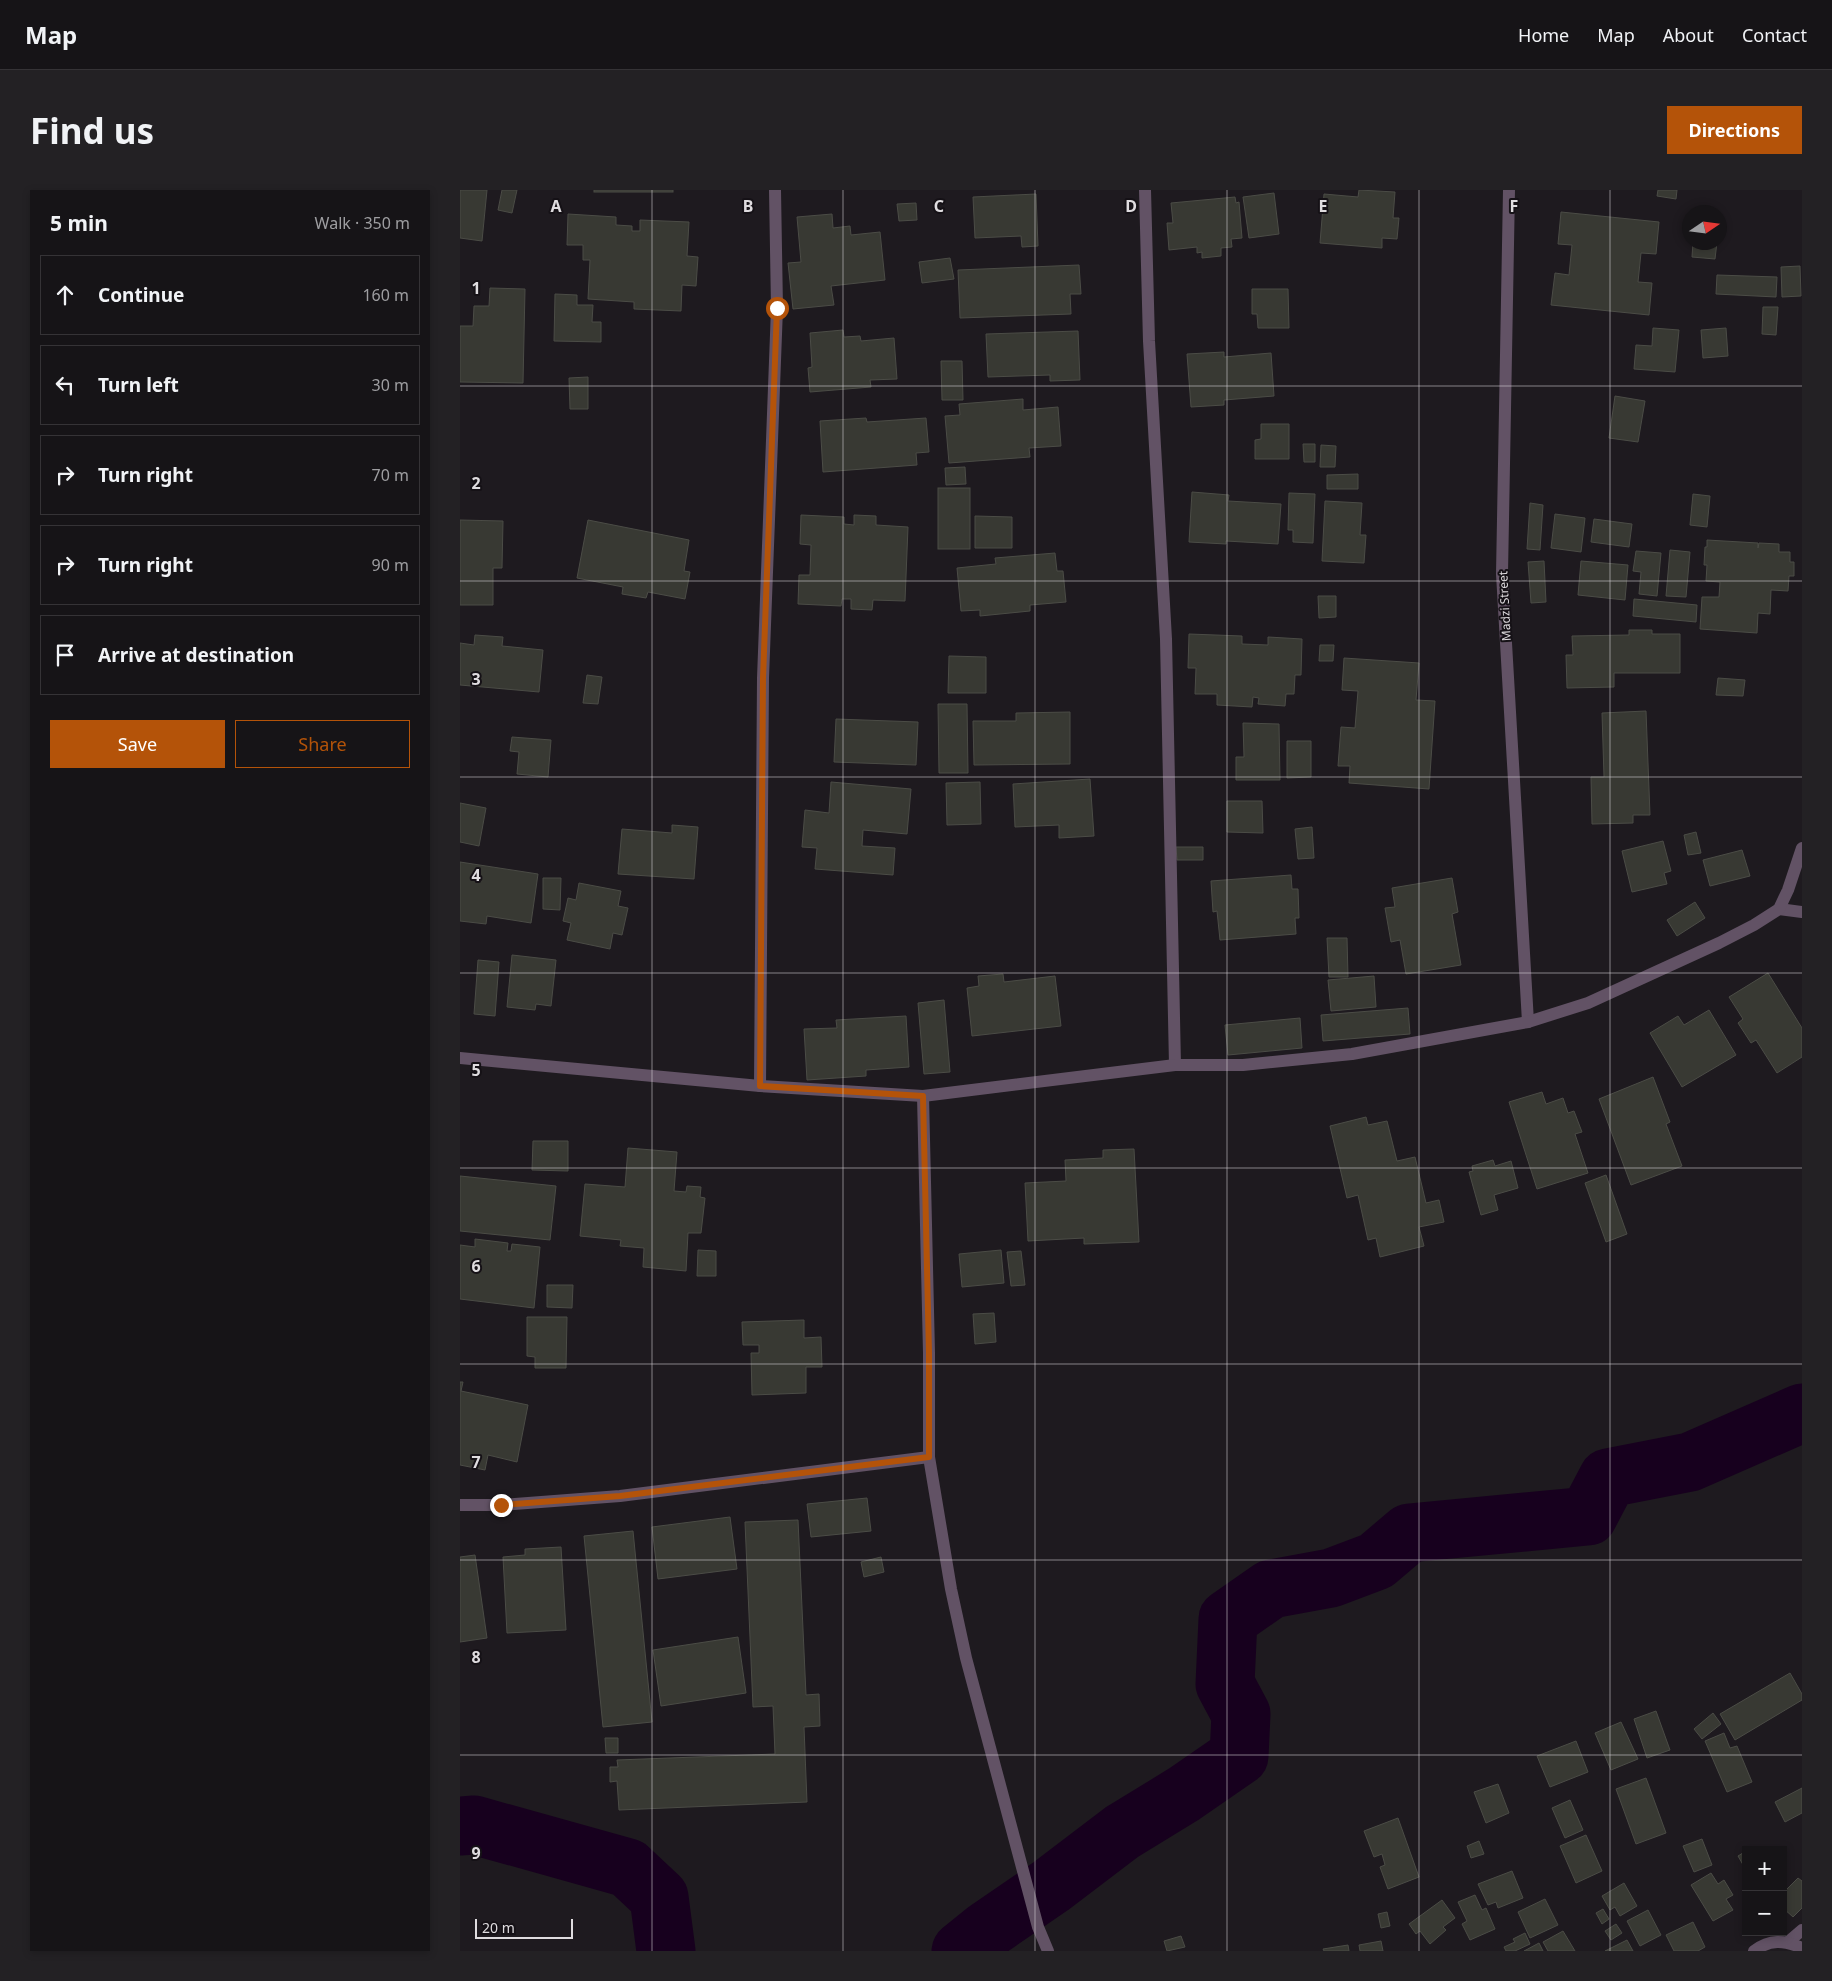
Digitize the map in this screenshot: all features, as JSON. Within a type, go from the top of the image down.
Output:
[{"type":"street","points":[[760,1086],[763,678],[777,308],[774,190]]},
{"type":"street","points":[[1145,190],[1149,341],[1166,639],[1175,1065]]},
{"type":"street","name":"Madzi Street","points":[[1509,190],[1502,574],[1528,1022]]},
{"type":"street","points":[[460,1058],[760,1086],[923,1096],[1175,1065],[1243,1065],[1352,1054],[1528,1022],[1588,1003],[1719,943],[1754,925],[1779,909],[1788,890],[1802,848]]},
{"type":"street","points":[[1779,909],[1802,912]]},
{"type":"street","points":[[923,1096],[929,1353],[929,1457],[951,1589],[978,1711],[1038,1927],[1048,1951]]},
{"type":"street","points":[[460,1504],[501,1505],[620,1496],[929,1457]]},
{"type":"street","points":[[1788,1942],[1802,1930]]},
{"type":"street","points":[[1754,1951],[1764,1944],[1788,1942],[1802,1948]]},
{"type":"building","points":[[460,190],[487,190],[482,241],[460,238]]},
{"type":"building","points":[[502,190],[517,190],[512,213],[498,210]]},
{"type":"building","points":[[594,190],[673,190],[673,192],[594,192]]},
{"type":"building","points":[[1359,190],[1395,192],[1393,218],[1399,218],[1397,239],[1382,238],[1382,248],[1320,243],[1324,194],[1358,197]]},
{"type":"building","points":[[1658,190],[1677,190],[1676,199],[1657,196]]},
{"type":"building","points":[[1274,193],[1279,234],[1249,238],[1243,197]]},
{"type":"building","points":[[1036,194],[1038,246],[1022,247],[1021,236],[975,238],[973,197]]},
{"type":"building","points":[[1235,197],[1236,203],[1239,202],[1242,238],[1231,239],[1232,247],[1221,248],[1221,256],[1202,258],[1202,252],[1197,253],[1197,247],[1169,250],[1167,223],[1173,223],[1171,203]]},
{"type":"building","points":[[916,203],[917,220],[899,221],[897,204]]},
{"type":"building","points":[[1561,212],[1659,222],[1656,254],[1641,253],[1638,282],[1652,283],[1649,315],[1551,305],[1555,273],[1569,275],[1572,245],[1558,244]]},
{"type":"building","points":[[568,214],[616,217],[616,225],[632,226],[632,231],[640,231],[640,220],[689,222],[687,256],[698,257],[696,286],[682,285],[681,311],[634,309],[634,302],[588,299],[590,260],[583,260],[583,245],[567,245]]},
{"type":"building","points":[[832,214],[833,228],[850,226],[851,235],[880,232],[885,280],[831,286],[834,305],[793,309],[788,263],[801,262],[797,217]]},
{"type":"building","points":[[1692,250],[1716,250],[1715,259],[1692,257]]},
{"type":"building","points":[[950,258],[954,279],[922,283],[919,262]]},
{"type":"building","points":[[1079,265],[1081,294],[1070,294],[1071,314],[960,318],[958,270]]},
{"type":"building","points":[[1800,266],[1801,296],[1782,297],[1781,267]]},
{"type":"building","points":[[1717,275],[1777,277],[1776,297],[1716,294]]},
{"type":"building","points":[[490,288],[525,289],[523,383],[460,382],[460,326],[473,326],[474,306],[489,306]]},
{"type":"building","points":[[1252,289],[1288,289],[1289,328],[1258,328],[1257,314],[1252,314]]},
{"type":"building","points":[[555,294],[577,295],[577,305],[593,305],[592,322],[601,322],[601,342],[554,341]]},
{"type":"building","points":[[1763,307],[1778,307],[1776,335],[1762,334]]},
{"type":"building","points":[[1653,328],[1679,330],[1675,372],[1634,369],[1636,345],[1652,346]]},
{"type":"building","points":[[1726,328],[1728,356],[1703,358],[1701,330]]},
{"type":"building","points":[[843,330],[844,337],[860,336],[861,341],[894,338],[897,379],[870,380],[871,387],[810,392],[808,368],[812,367],[810,333]]},
{"type":"building","points":[[1078,331],[1080,380],[1050,381],[1050,375],[988,377],[986,334]]},
{"type":"building","points":[[1224,352],[1224,357],[1271,353],[1274,396],[1224,400],[1224,405],[1191,407],[1187,354]]},
{"type":"building","points":[[941,361],[962,361],[963,400],[942,400]]},
{"type":"building","points":[[588,377],[588,409],[570,409],[569,378]]},
{"type":"building","points":[[1615,396],[1645,401],[1638,442],[1609,438]]},
{"type":"building","points":[[1023,399],[1023,410],[1058,407],[1061,446],[1029,448],[1030,457],[949,463],[945,416],[960,415],[959,404]]},
{"type":"building","points":[[866,418],[867,422],[926,418],[929,452],[916,453],[917,465],[823,472],[820,421]]},
{"type":"building","points":[[1261,424],[1289,424],[1289,459],[1255,459],[1255,440],[1261,439]]},
{"type":"building","points":[[1303,444],[1315,444],[1315,462],[1304,462]]},
{"type":"building","points":[[1321,445],[1336,446],[1335,467],[1320,467]]},
{"type":"building","points":[[965,467],[966,484],[946,485],[945,468]]},
{"type":"building","points":[[1358,474],[1358,489],[1327,489],[1327,475]]},
{"type":"building","points":[[938,488],[970,488],[970,549],[938,549]]},
{"type":"building","points":[[1192,492],[1229,495],[1228,501],[1281,504],[1278,544],[1226,541],[1226,544],[1189,542]]},
{"type":"building","points":[[1289,493],[1315,494],[1313,543],[1293,542],[1293,530],[1288,530]]},
{"type":"building","points":[[1693,494],[1710,496],[1707,527],[1690,525]]},
{"type":"building","points":[[1325,501],[1362,503],[1360,535],[1366,535],[1364,563],[1322,561]]},
{"type":"building","points":[[1530,503],[1543,505],[1540,550],[1527,549]]},
{"type":"building","points":[[1555,514],[1585,518],[1581,552],[1551,548]]},
{"type":"building","points":[[801,515],[844,517],[844,524],[854,525],[854,515],[876,516],[876,525],[908,527],[905,601],[873,600],[872,610],[851,609],[851,599],[842,599],[841,606],[798,604],[799,575],[810,575],[811,545],[800,544]]},
{"type":"building","points":[[975,516],[1012,517],[1012,548],[975,548]]},
{"type":"building","points":[[1594,519],[1632,524],[1629,547],[1591,542]]},
{"type":"building","points":[[460,520],[503,521],[502,568],[493,568],[493,605],[460,605]]},
{"type":"building","points":[[588,520],[689,540],[684,571],[690,572],[685,599],[648,592],[646,598],[622,594],[623,587],[577,578]]},
{"type":"building","points":[[1707,540],[1758,543],[1758,548],[1759,543],[1779,544],[1779,552],[1790,552],[1790,562],[1794,562],[1794,576],[1789,576],[1788,591],[1771,590],[1770,614],[1758,613],[1757,633],[1700,629],[1702,597],[1719,597],[1720,582],[1706,581],[1707,565],[1704,565]]},
{"type":"building","points":[[1670,550],[1690,552],[1686,597],[1666,596]]},
{"type":"building","points":[[1636,551],[1661,553],[1657,596],[1639,594],[1641,572],[1633,571]]},
{"type":"building","points":[[1055,553],[1057,571],[1063,571],[1066,602],[1030,605],[1030,611],[980,616],[980,610],[961,611],[957,568],[996,564],[995,558]]},
{"type":"building","points":[[1544,561],[1546,602],[1531,603],[1528,562]]},
{"type":"building","points":[[1581,561],[1628,565],[1625,600],[1578,595]]},
{"type":"building","points":[[1318,596],[1336,596],[1336,617],[1319,618]]},
{"type":"building","points":[[1634,599],[1697,605],[1696,622],[1633,616]]},
{"type":"building","points":[[1629,630],[1652,630],[1652,634],[1680,634],[1680,673],[1614,673],[1614,687],[1567,688],[1566,655],[1573,655],[1572,636],[1629,635]]},
{"type":"building","points":[[1189,634],[1242,636],[1242,644],[1268,645],[1268,637],[1302,639],[1301,675],[1295,675],[1294,694],[1286,694],[1285,706],[1258,704],[1259,698],[1253,697],[1252,707],[1217,705],[1217,694],[1195,694],[1196,668],[1188,668]]},
{"type":"building","points":[[475,635],[503,637],[502,646],[543,650],[539,692],[460,685],[460,643],[474,645]]},
{"type":"building","points":[[1320,645],[1334,645],[1333,661],[1319,661]]},
{"type":"building","points":[[949,656],[986,657],[986,693],[948,693]]},
{"type":"building","points":[[1344,658],[1419,663],[1416,700],[1435,701],[1429,789],[1349,783],[1350,766],[1338,766],[1341,727],[1355,728],[1358,691],[1342,690]]},
{"type":"building","points":[[587,675],[602,677],[598,704],[583,703]]},
{"type":"building","points":[[1718,678],[1745,680],[1743,696],[1716,695]]},
{"type":"building","points":[[938,704],[967,704],[968,773],[939,773]]},
{"type":"building","points":[[1646,711],[1650,815],[1633,815],[1633,823],[1592,824],[1591,777],[1604,777],[1602,713]]},
{"type":"building","points":[[1070,712],[1070,764],[974,765],[973,721],[1016,721],[1016,713]]},
{"type":"building","points":[[836,719],[918,722],[916,765],[834,762]]},
{"type":"building","points":[[1243,723],[1279,724],[1280,780],[1236,780],[1236,757],[1244,757]]},
{"type":"building","points":[[512,737],[551,740],[548,777],[517,774],[519,752],[510,751]]},
{"type":"building","points":[[1287,741],[1311,741],[1311,777],[1287,778]]},
{"type":"building","points":[[1090,779],[1094,836],[1059,838],[1059,825],[1015,827],[1013,784]]},
{"type":"building","points":[[831,782],[911,789],[907,834],[863,830],[862,846],[895,848],[893,875],[815,869],[817,848],[802,847],[805,810],[829,813]]},
{"type":"building","points":[[980,782],[981,824],[947,825],[946,783]]},
{"type":"building","points":[[1227,801],[1262,801],[1263,833],[1227,832]]},
{"type":"building","points":[[460,803],[486,808],[479,846],[460,842]]},
{"type":"building","points":[[672,825],[698,827],[694,879],[618,874],[622,829],[672,833]]},
{"type":"building","points":[[1312,827],[1314,858],[1298,859],[1295,829]]},
{"type":"building","points":[[1696,832],[1701,853],[1688,855],[1684,835]]},
{"type":"building","points":[[1663,841],[1671,871],[1664,873],[1667,884],[1632,892],[1622,851]]},
{"type":"building","points":[[1176,847],[1203,847],[1203,860],[1177,860]]},
{"type":"building","points":[[1742,850],[1750,876],[1710,886],[1703,860]]},
{"type":"building","points":[[460,862],[538,874],[531,923],[487,916],[486,924],[460,921]]},
{"type":"building","points":[[1291,875],[1292,889],[1298,889],[1299,918],[1295,918],[1296,934],[1220,940],[1217,911],[1213,912],[1211,881]]},
{"type":"building","points":[[543,878],[561,878],[560,910],[543,909]]},
{"type":"building","points":[[1452,878],[1458,912],[1452,914],[1461,965],[1406,974],[1400,940],[1391,942],[1385,908],[1395,907],[1392,888]]},
{"type":"building","points":[[579,883],[621,891],[618,906],[628,908],[622,935],[613,933],[610,949],[567,940],[571,923],[563,921],[568,898],[576,900]]},
{"type":"building","points":[[1695,902],[1705,918],[1677,936],[1667,920]]},
{"type":"building","points":[[1327,938],[1347,938],[1348,977],[1329,977]]},
{"type":"building","points":[[512,955],[556,960],[551,1006],[536,1004],[535,1010],[507,1007]]},
{"type":"building","points":[[478,960],[499,962],[495,1016],[474,1014]]},
{"type":"building","points":[[1768,973],[1802,1028],[1802,1057],[1777,1073],[1756,1040],[1751,1043],[1738,1023],[1743,1019],[1729,997]]},
{"type":"building","points":[[1003,974],[1004,982],[1055,976],[1061,1026],[972,1036],[967,988],[979,986],[978,976]]},
{"type":"building","points":[[1374,976],[1376,1007],[1331,1011],[1328,980]]},
{"type":"building","points":[[944,1000],[950,1072],[924,1074],[918,1003]]},
{"type":"building","points":[[1408,1008],[1410,1034],[1323,1041],[1321,1015]]},
{"type":"building","points":[[1709,1010],[1736,1055],[1682,1087],[1650,1033],[1678,1016],[1684,1025]]},
{"type":"building","points":[[906,1016],[909,1067],[866,1070],[866,1076],[807,1080],[804,1029],[837,1028],[836,1020]]},
{"type":"building","points":[[1300,1018],[1302,1048],[1228,1055],[1225,1025]]},
{"type":"building","points":[[1653,1077],[1670,1122],[1666,1124],[1682,1166],[1631,1185],[1599,1099]]},
{"type":"building","points":[[1542,1092],[1546,1104],[1563,1098],[1568,1113],[1574,1111],[1582,1132],[1575,1134],[1588,1173],[1537,1189],[1509,1102]]},
{"type":"building","points":[[1366,1117],[1368,1125],[1387,1121],[1397,1161],[1415,1157],[1426,1203],[1439,1200],[1444,1222],[1419,1227],[1424,1246],[1380,1257],[1376,1238],[1368,1240],[1358,1195],[1347,1198],[1330,1126]]},
{"type":"building","points":[[533,1141],[568,1141],[568,1171],[532,1170]]},
{"type":"building","points":[[628,1148],[677,1152],[674,1191],[686,1192],[687,1186],[701,1187],[700,1197],[705,1198],[701,1233],[688,1233],[686,1271],[643,1267],[644,1248],[620,1246],[621,1240],[580,1236],[585,1184],[625,1187]]},
{"type":"building","points":[[1134,1149],[1139,1242],[1084,1244],[1084,1238],[1028,1241],[1025,1183],[1066,1181],[1065,1160],[1103,1158],[1103,1150]]},
{"type":"building","points":[[1493,1160],[1495,1166],[1511,1161],[1518,1188],[1494,1195],[1498,1210],[1481,1215],[1469,1172],[1473,1171],[1472,1166]]},
{"type":"building","points":[[1606,1175],[1627,1234],[1606,1242],[1585,1183]]},
{"type":"building","points":[[460,1176],[556,1186],[550,1240],[460,1231]]},
{"type":"building","points":[[475,1239],[508,1243],[507,1251],[511,1251],[512,1244],[540,1247],[534,1308],[460,1299],[460,1245],[475,1247]]},
{"type":"building","points":[[698,1250],[716,1251],[716,1276],[697,1276]]},
{"type":"building","points":[[1001,1250],[1004,1283],[962,1287],[959,1254]]},
{"type":"building","points":[[1021,1251],[1025,1285],[1011,1286],[1007,1252]]},
{"type":"building","points":[[547,1285],[573,1285],[572,1308],[547,1307]]},
{"type":"building","points":[[994,1313],[996,1342],[975,1344],[973,1314]]},
{"type":"building","points":[[527,1317],[567,1317],[566,1368],[535,1368],[535,1357],[527,1356]]},
{"type":"building","points":[[804,1320],[804,1338],[821,1337],[822,1367],[806,1367],[806,1393],[752,1395],[751,1353],[759,1353],[759,1345],[743,1345],[742,1322]]},
{"type":"building","points":[[460,1382],[463,1382],[461,1391],[528,1405],[517,1462],[488,1455],[485,1470],[460,1465]]},
{"type":"building","points":[[867,1498],[871,1531],[811,1537],[807,1504]]},
{"type":"building","points":[[730,1517],[737,1569],[658,1579],[652,1527]]},
{"type":"building","points":[[798,1520],[806,1695],[819,1694],[820,1726],[804,1727],[807,1802],[619,1810],[617,1781],[610,1782],[610,1767],[618,1767],[617,1760],[775,1754],[773,1706],[753,1707],[745,1522]]},
{"type":"building","points":[[633,1531],[652,1722],[603,1727],[584,1536]]},
{"type":"building","points":[[561,1547],[566,1630],[507,1633],[503,1557],[525,1555],[525,1549]]},
{"type":"building","points":[[475,1555],[487,1638],[460,1642],[460,1557]]},
{"type":"building","points":[[881,1557],[884,1572],[864,1577],[861,1562]]},
{"type":"building","points":[[738,1637],[746,1693],[661,1706],[653,1650]]},
{"type":"building","points":[[1790,1673],[1802,1694],[1802,1700],[1735,1740],[1720,1714]]},
{"type":"building","points":[[1656,1711],[1670,1750],[1647,1758],[1634,1719]]},
{"type":"building","points":[[1713,1713],[1721,1724],[1702,1739],[1694,1729]]},
{"type":"building","points":[[1621,1722],[1638,1759],[1611,1770],[1595,1733]]},
{"type":"building","points":[[1724,1733],[1730,1748],[1737,1746],[1752,1782],[1727,1792],[1705,1741]]},
{"type":"building","points":[[605,1738],[618,1738],[618,1753],[606,1753]]},
{"type":"building","points":[[1576,1741],[1588,1772],[1550,1787],[1537,1756]]},
{"type":"building","points":[[1646,1778],[1666,1833],[1636,1844],[1616,1789]]},
{"type":"building","points":[[1498,1784],[1509,1813],[1486,1823],[1474,1792]]},
{"type":"building","points":[[1802,1788],[1802,1813],[1785,1822],[1775,1802]]},
{"type":"building","points":[[1570,1800],[1583,1830],[1565,1838],[1552,1808]]},
{"type":"building","points":[[1398,1818],[1419,1877],[1388,1889],[1380,1867],[1385,1865],[1382,1854],[1374,1857],[1364,1831]]},
{"type":"building","points":[[1586,1835],[1602,1871],[1576,1883],[1560,1846]]},
{"type":"building","points":[[1702,1839],[1712,1865],[1694,1872],[1683,1846]]},
{"type":"building","points":[[1479,1841],[1484,1854],[1471,1858],[1467,1846]]},
{"type":"building","points":[[1742,1854],[1742,1863],[1738,1856]]},
{"type":"building","points":[[1512,1871],[1523,1898],[1498,1908],[1496,1902],[1488,1905],[1478,1884]]},
{"type":"building","points":[[1711,1873],[1718,1884],[1724,1880],[1733,1895],[1726,1899],[1733,1910],[1713,1921],[1691,1885]]},
{"type":"building","points":[[1798,1878],[1802,1881],[1802,1908],[1793,1917],[1787,1912],[1787,1889]]},
{"type":"building","points":[[1624,1883],[1637,1906],[1620,1916],[1615,1907],[1610,1910],[1602,1896]]},
{"type":"building","points":[[1475,1895],[1482,1910],[1486,1908],[1495,1929],[1470,1940],[1462,1924],[1467,1921],[1458,1902]]},
{"type":"building","points":[[1545,1899],[1558,1925],[1530,1938],[1518,1912]]},
{"type":"building","points":[[1442,1900],[1455,1918],[1443,1927],[1446,1930],[1430,1944],[1420,1931],[1416,1934],[1409,1924]]},
{"type":"building","points":[[1603,1909],[1609,1919],[1602,1924],[1596,1913]]},
{"type":"building","points":[[1648,1910],[1661,1935],[1640,1946],[1627,1921]]},
{"type":"building","points":[[1387,1912],[1390,1926],[1381,1928],[1378,1914]]},
{"type":"building","points":[[1693,1922],[1705,1947],[1698,1951],[1674,1951],[1666,1935]]},
{"type":"building","points":[[1616,1924],[1622,1933],[1611,1940],[1605,1931]]},
{"type":"building","points":[[1563,1931],[1575,1951],[1548,1951],[1543,1942]]},
{"type":"building","points":[[1525,1933],[1530,1944],[1515,1951],[1506,1951],[1504,1947],[1515,1942],[1513,1939]]},
{"type":"building","points":[[1181,1936],[1185,1947],[1167,1951],[1164,1941]]},
{"type":"building","points":[[1627,1940],[1633,1951],[1605,1951]]},
{"type":"building","points":[[1381,1941],[1383,1951],[1360,1951],[1359,1945]]},
{"type":"building","points":[[1539,1943],[1543,1951],[1524,1951]]},
{"type":"building","points":[[1348,1945],[1349,1951],[1324,1951],[1323,1949]]},
{"type":"waterway","points":[[961,1951],[1122,1832],[1184,1794],[1239,1756],[1241,1714],[1225,1684],[1228,1619],[1271,1589],[1331,1578],[1376,1561],[1409,1533],[1588,1516],[1608,1478],[1690,1462],[1802,1413]]},
{"type":"waterway","points":[[460,1826],[474,1825],[628,1868],[659,1897],[666,1951]]},
{"type":"route","points":[[501,1505],[620,1496],[929,1457],[929,1353],[923,1096],[760,1086],[763,678],[777,308]]}]
